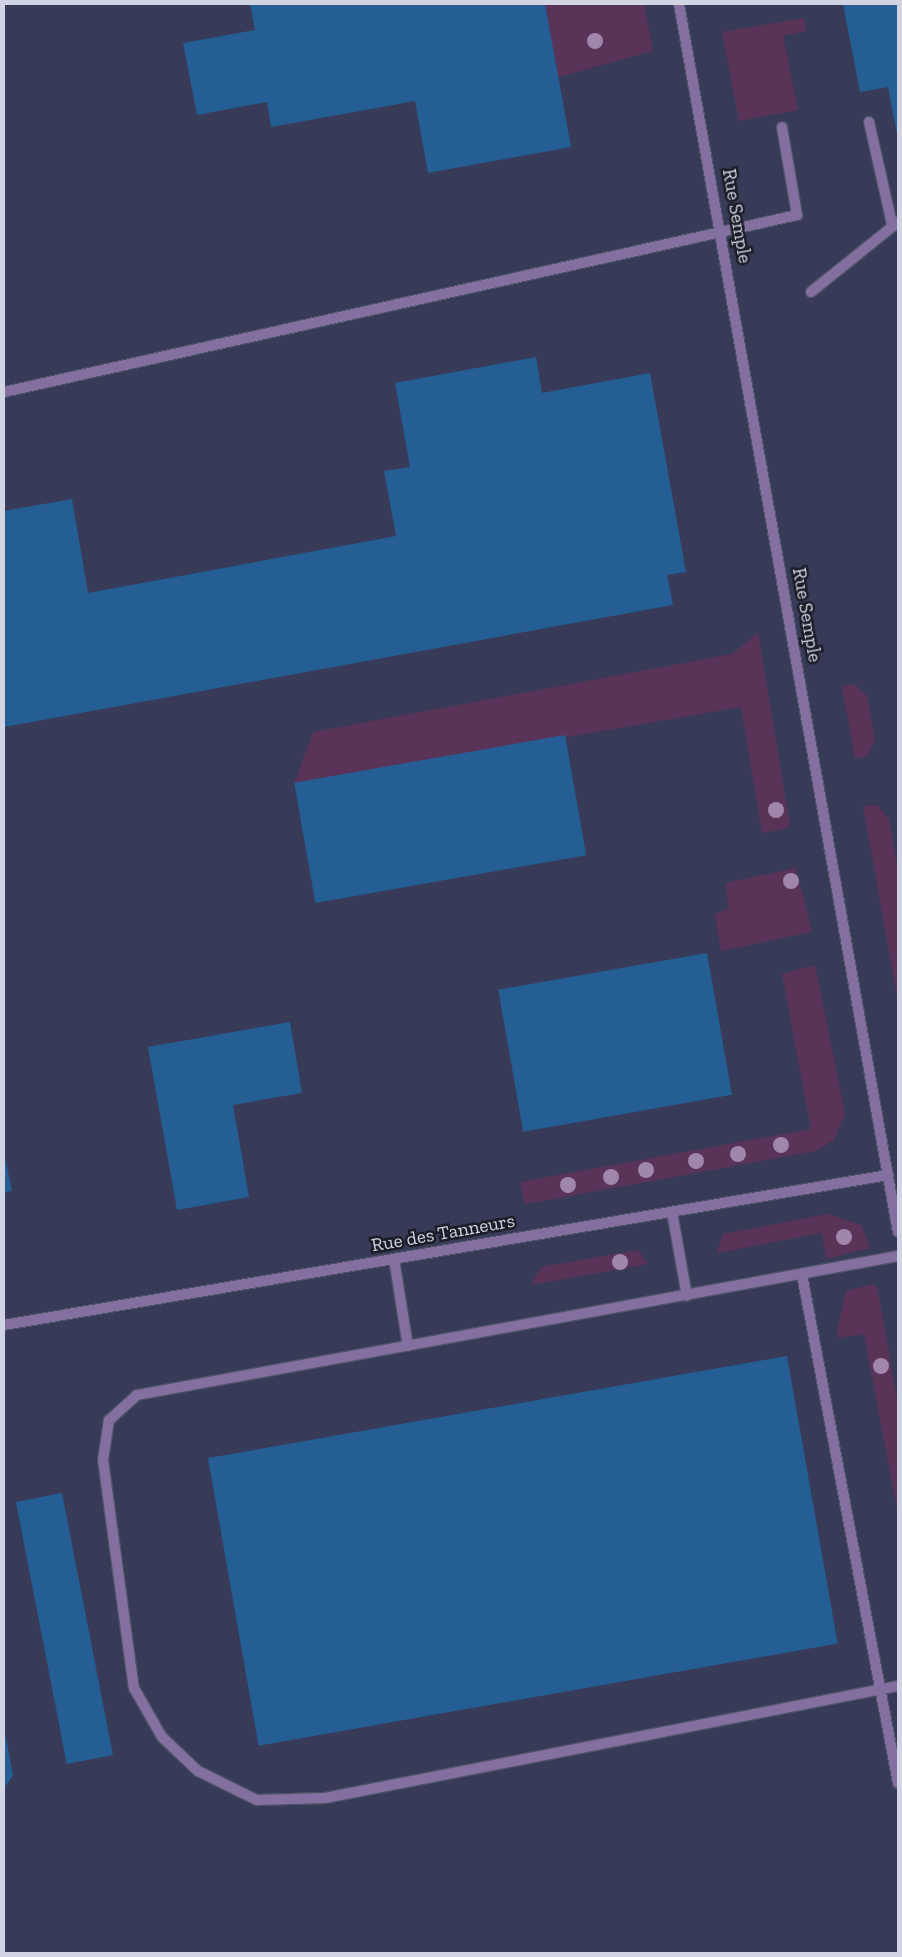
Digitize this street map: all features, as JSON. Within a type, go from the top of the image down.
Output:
[{"type":"street","name":"Rue Semple","points":[[680,4],[898,1232]]},
{"type":"street","points":[[812,292],[895,223],[869,122]]},
{"type":"street","points":[[4,392],[797,215],[782,127]]},
{"type":"street","name":"Rue des Tanneurs","points":[[4,1325],[888,1175]]},
{"type":"street","points":[[672,1212],[687,1296]]},
{"type":"street","points":[[898,1256],[802,1276],[137,1395],[109,1420],[103,1460],[134,1688],[162,1737],[198,1771],[257,1800],[324,1798],[898,1686]]},
{"type":"street","points":[[394,1259],[408,1346]]},
{"type":"street","points":[[802,1276],[898,1784]]},
{"type":"shaded area","points":[[4,4],[898,4],[898,1953],[4,1953]]},
{"type":"shaded area","points":[[545,4],[644,4],[653,51],[558,77]]},
{"type":"shaded area","points":[[804,18],[806,31],[783,36],[798,110],[739,121],[722,32]]},
{"type":"shaded area","points":[[758,633],[790,826],[785,829],[762,833],[741,707],[294,784],[313,732],[732,654]]},
{"type":"shaded area","points":[[854,684],[867,696],[875,741],[866,757],[855,759],[842,687]]},
{"type":"shaded area","points":[[877,805],[889,819],[898,871],[898,1002],[863,806]]},
{"type":"shaded area","points":[[796,868],[812,932],[721,951],[715,914],[729,909],[725,883]]},
{"type":"shaded area","points":[[815,965],[845,1114],[834,1140],[816,1151],[525,1204],[520,1182],[811,1129],[782,974]]},
{"type":"shaded area","points":[[828,1214],[861,1225],[870,1248],[826,1259],[822,1233],[717,1253],[723,1234]]},
{"type":"shaded area","points":[[638,1250],[648,1264],[531,1285],[541,1267]]},
{"type":"shaded area","points":[[872,1284],[877,1286],[898,1403],[898,1515],[864,1334],[838,1338],[837,1332],[846,1291]]},
{"type":"building","points":[[250,4],[545,4],[571,147],[428,173],[415,101],[271,127],[267,102],[197,115],[183,43],[255,30]]},
{"type":"building","points":[[843,4],[898,4],[898,139],[888,87],[860,92]]},
{"type":"building","points":[[536,357],[542,393],[650,373],[686,572],[667,575],[673,605],[4,727],[4,511],[72,499],[88,593],[396,536],[384,471],[410,467],[395,383]]},
{"type":"building","points":[[565,735],[586,855],[315,903],[294,783]]},
{"type":"building","points":[[707,953],[732,1095],[523,1132],[498,990]]},
{"type":"building","points":[[290,1022],[302,1093],[233,1105],[249,1197],[177,1210],[148,1047]]},
{"type":"building","points":[[4,1153],[12,1191],[4,1192]]},
{"type":"building","points":[[787,1356],[838,1644],[259,1746],[208,1458]]},
{"type":"building","points":[[62,1493],[113,1755],[67,1764],[16,1502]]},
{"type":"building","points":[[4,1728],[13,1775],[4,1788]]}]
